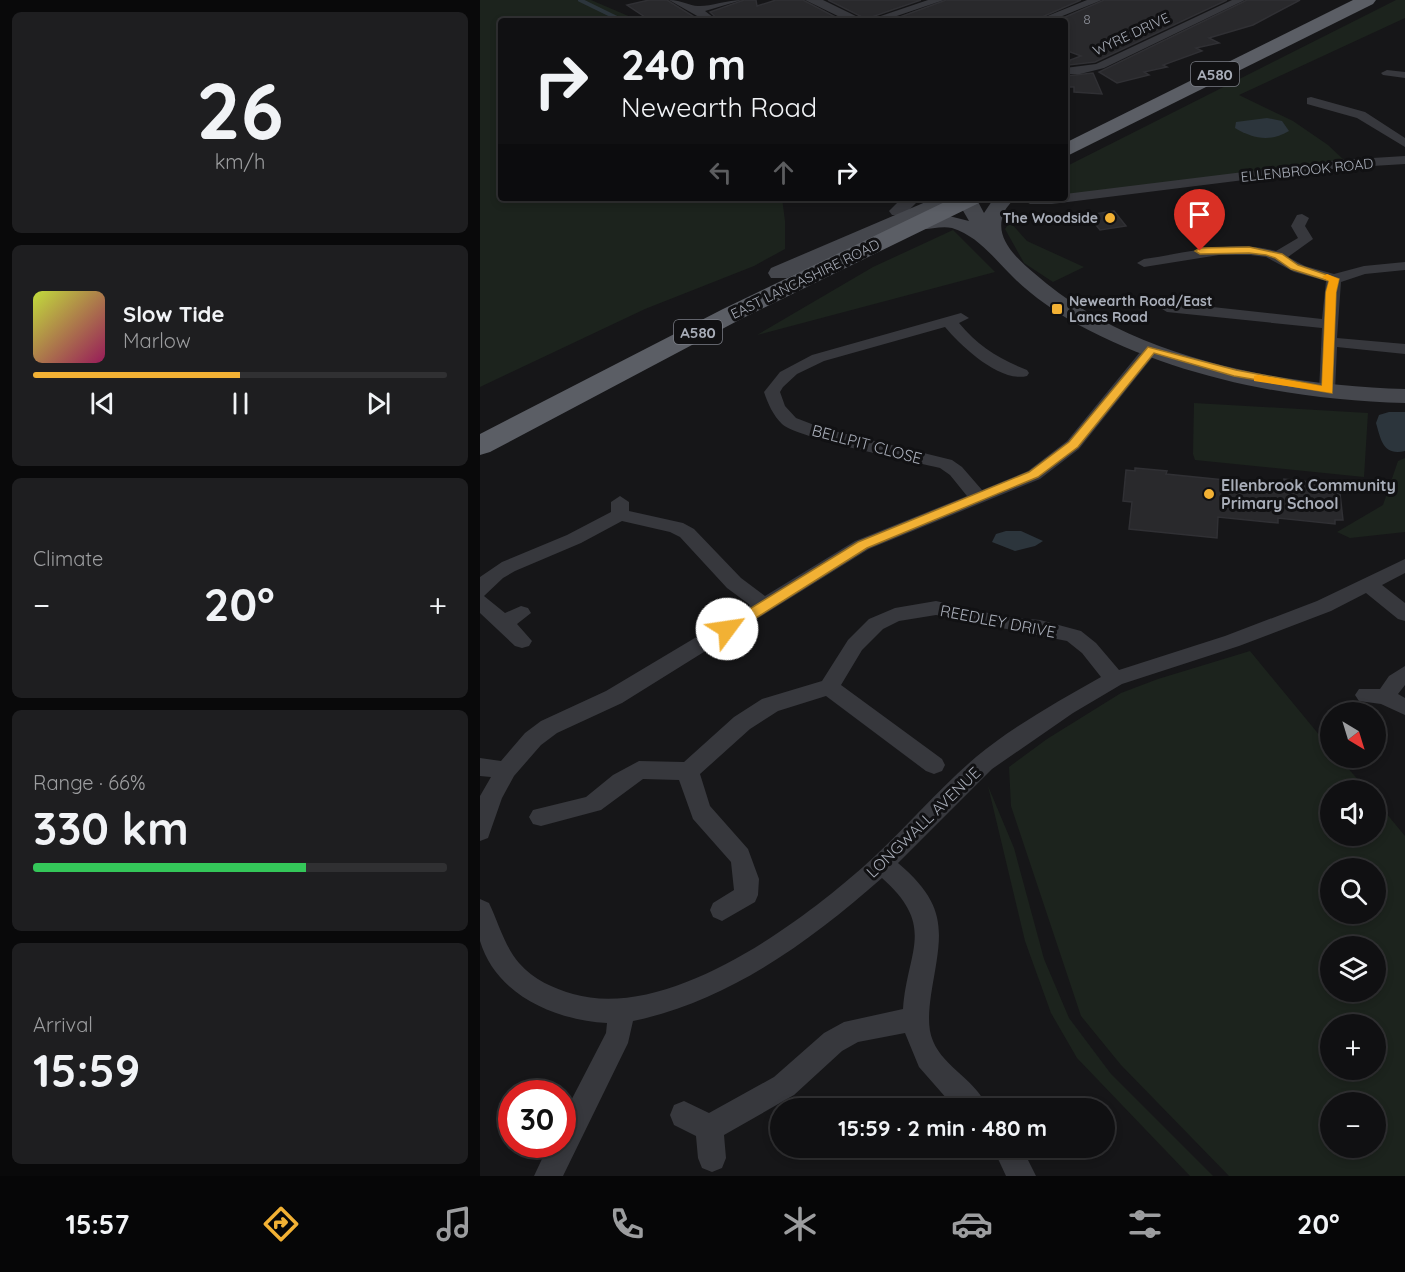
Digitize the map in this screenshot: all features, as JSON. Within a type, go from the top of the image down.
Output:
[{"type":"highway","name":"A580","points":[[1068,132],[1345,0]]},
{"type":"highway","name":"A580","points":[[1068,149],[1366,0]]},
{"type":"highway","name":"EAST LANCASHIRE ROAD","points":[[480,446],[732,315],[910,211],[922,201]]},
{"type":"highway","name":"EAST LANCASHIRE ROAD","points":[[480,426],[595,365],[779,273],[910,211],[950,201]]},
{"type":"main road","points":[[779,273],[955,201]]},
{"type":"main road","points":[[964,201],[996,247],[1035,285],[1065,307],[1105,329],[1151,349],[1234,373],[1328,391],[1405,396]]},
{"type":"main road","points":[[996,247],[990,225],[993,210],[1002,201]]},
{"type":"main road","points":[[910,211],[939,220],[957,222],[996,247]]},
{"type":"street","points":[[674,0],[708,18]]},
{"type":"street","points":[[696,10],[737,0]]},
{"type":"street","points":[[812,0],[852,18]]},
{"type":"street","points":[[881,18],[939,0]]},
{"type":"street","points":[[1048,18],[1097,0]]},
{"type":"street","name":"WYRE DRIVE","points":[[1068,71],[1080,71],[1100,66],[1240,0]]},
{"type":"street","points":[[1388,73],[1405,75]]},
{"type":"street","points":[[1311,101],[1327,103],[1361,115],[1405,143]]},
{"type":"street","points":[[1068,144],[1113,125]]},
{"type":"street","name":"ELLENBROOK ROAD","points":[[1068,198],[1340,164],[1405,160]]},
{"type":"street","points":[[1279,256],[1306,239],[1298,226],[1302,218]]},
{"type":"street","points":[[1144,263],[1175,260],[1200,251],[1249,250],[1279,256],[1294,267],[1334,279],[1364,270],[1405,266]]},
{"type":"street","points":[[1328,391],[1334,279]]},
{"type":"street","points":[[1167,307],[1330,324]]},
{"type":"street","name":"BELLPIT CLOSE","points":[[980,499],[956,471],[946,464],[816,432],[790,422],[777,407],[772,392],[778,379],[798,366],[818,358],[955,320],[974,351],[992,363],[1025,374]]},
{"type":"street","points":[[1329,342],[1405,349]]},
{"type":"street","points":[[480,831],[491,797],[506,770],[525,747],[549,727],[614,696],[862,545],[980,499],[1034,475],[1058,459],[1094,422],[1151,349]]},
{"type":"street","points":[[480,591],[490,578],[505,569],[574,539],[620,508],[687,533],[734,583],[765,606]]},
{"type":"street","name":"LONGWALL AVENUE","points":[[480,910],[500,956],[509,970],[528,987],[553,1000],[587,1010],[621,1012],[660,1004],[694,993],[724,978],[820,917],[882,864],[984,763],[1026,732],[1115,679],[1250,634],[1342,598],[1405,565]]},
{"type":"street","points":[[1369,585],[1405,614]]},
{"type":"street","points":[[480,602],[522,641]]},
{"type":"street","name":"REEDLEY DRIVE","points":[[829,687],[855,645],[876,624],[895,615],[936,608],[1005,624],[1040,627],[1074,636],[1089,648],[1115,679]]},
{"type":"street","points":[[502,624],[521,613]]},
{"type":"street","points":[[1405,674],[1376,696],[1405,707]]},
{"type":"street","points":[[541,817],[593,804],[621,781],[639,771],[688,771],[705,759],[742,723],[770,705],[795,695],[829,687],[920,744],[934,765]]},
{"type":"street","points":[[480,767],[506,770]]},
{"type":"street","points":[[688,771],[694,796],[702,814],[735,848],[749,873],[746,895],[722,909]]},
{"type":"street","points":[[882,864],[908,888],[927,918],[928,950],[918,985],[915,1019],[920,1041],[931,1060],[964,1098]]},
{"type":"street","points":[[548,1176],[619,1034],[621,1012]]},
{"type":"street","points":[[712,1158],[696,1122],[784,1086],[833,1042],[854,1031],[915,1019]]},
{"type":"street","points":[[1012,1158],[1022,1176]]},
{"type":"shaded area","points":[[480,0],[591,0],[633,18],[498,18],[498,201],[782,201],[785,249],[754,266],[645,309],[480,387]]},
{"type":"shaded area","points":[[1396,0],[1405,0],[1405,18],[1239,95],[1293,121],[1328,145],[1345,161],[1068,197],[1068,165]]},
{"type":"shaded area","points":[[1267,118],[1282,121],[1289,131],[1276,137],[1262,138],[1248,135],[1235,128],[1236,122]]},
{"type":"shaded area","points":[[1010,222],[1027,241],[1084,267],[1053,282],[1024,263],[1005,229]]},
{"type":"shaded area","points":[[953,230],[995,272],[757,335],[873,267]]},
{"type":"shaded area","points":[[1194,403],[1368,413],[1364,477],[1195,460],[1193,454]]},
{"type":"shaded area","points":[[1389,412],[1405,412],[1405,451],[1387,449],[1382,441],[1376,423],[1379,415]]},
{"type":"shaded area","points":[[1405,458],[1405,532],[1350,538],[1337,532],[1383,505],[1398,461]]},
{"type":"shaded area","points":[[1021,531],[1043,541],[1035,546],[1015,551],[992,542],[996,534]]},
{"type":"shaded area","points":[[1250,651],[1320,736],[1320,768],[1348,768],[1358,780],[1320,780],[1320,846],[1386,846],[1386,813],[1405,836],[1405,1176],[1229,1176],[1121,1065],[1081,1016],[1011,806],[1009,767],[1047,739],[1121,693],[1158,679]]},
{"type":"shaded area","points":[[988,786],[1014,848],[1044,959],[1069,1018],[1111,1074],[1213,1176],[1190,1176],[1077,1058],[1051,1013],[1025,941]]},
{"type":"building","points":[[649,0],[667,0],[696,18],[646,18],[627,5]]},
{"type":"building","points":[[744,0],[756,0],[757,6],[776,0],[803,0],[837,18],[717,18],[710,12]]},
{"type":"building","points":[[828,0],[921,0],[869,18],[864,18]]},
{"type":"building","points":[[946,0],[1081,0],[1040,18],[897,18]]},
{"type":"building","points":[[1104,0],[1227,0],[1095,62],[1069,65],[1070,60],[1081,56],[1068,51],[1068,18],[1063,18]]},
{"type":"building","points":[[1247,0],[1300,0],[1253,25],[1209,38],[1219,43],[1196,48],[1202,51],[1163,65],[1167,67],[1144,72],[1149,75],[1117,83],[1099,72]]},
{"type":"building","points":[[1093,73],[1102,94],[1074,92],[1074,87],[1068,87],[1068,76]]},
{"type":"building","name":"The Woodside","points":[[1114,211],[1126,226],[1100,230],[1088,215]]},
{"type":"building","points":[[1135,468],[1167,471],[1166,474],[1284,486],[1284,479],[1339,485],[1343,520],[1335,520],[1335,524],[1278,518],[1278,523],[1218,517],[1217,538],[1129,529],[1132,502],[1123,501],[1126,470],[1135,471]]},
{"type":"waterway","points":[[580,0],[617,18]]},
{"type":"slow traffic","points":[[1258,378],[1328,391],[1331,292],[1334,279],[1327,277]]},
{"type":"place","name":"The Woodside","points":[[1110,218]]},
{"type":"place","name":"Newearth Road/East Lancs Road","points":[[1057,309]]},
{"type":"place","name":"Ellenbrook Community Primary School","points":[[1209,494]]},
{"type":"route","points":[[727,629],[862,545],[980,499],[1034,475],[1058,459],[1073,445],[1151,349],[1234,373],[1328,391],[1331,292],[1334,279],[1294,267],[1279,256],[1267,253],[1249,250],[1200,251]]}]
